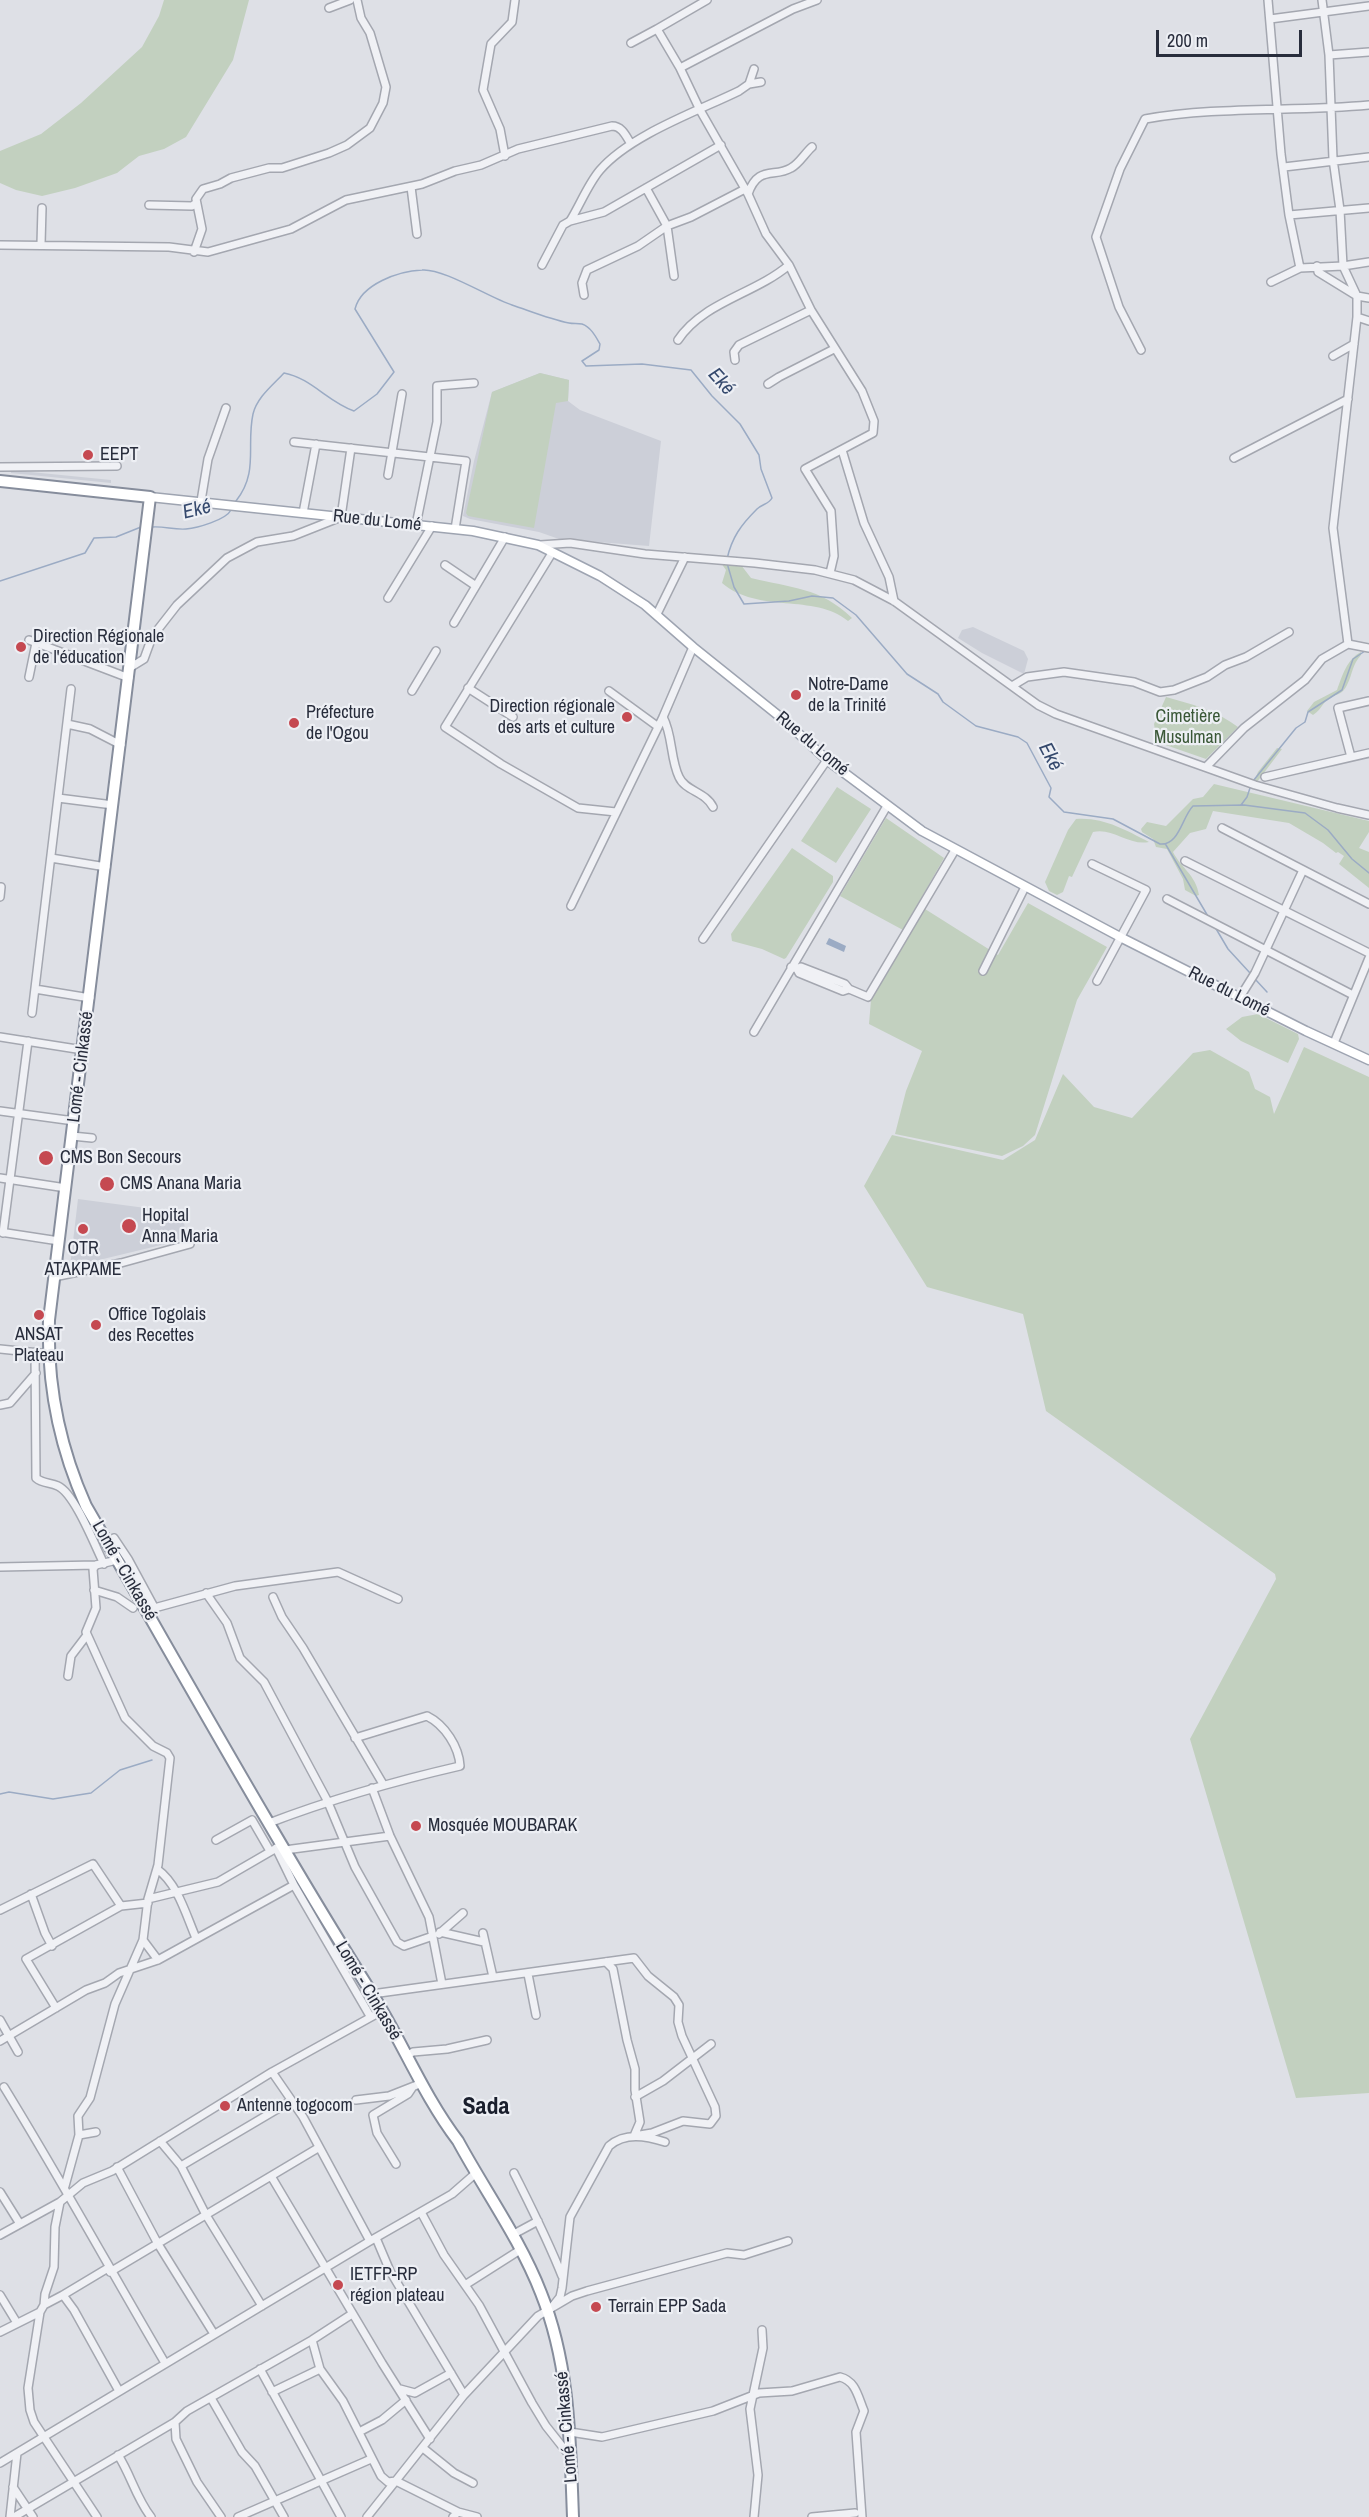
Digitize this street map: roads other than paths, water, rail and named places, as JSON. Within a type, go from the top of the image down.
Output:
[{"type":"highway","points":[[0,482],[150,497]]},
{"type":"highway","name":"Lomé - Cinkassé","points":[[150,497],[54,1277],[49,1353],[52,1393],[67,1457],[86,1506],[117,1560],[150,1609],[269,1823],[278,1848],[322,1925],[372,1994],[406,2056],[417,2086],[476,2173],[536,2279],[549,2309],[565,2380],[570,2432],[573,2517]]},
{"type":"main road","name":"Rue du Lomé","points":[[150,497],[432,526],[505,537],[538,545],[600,576],[657,614],[693,647],[784,720],[827,760],[922,831],[1122,938],[1369,1060]]},
{"type":"street","points":[[329,8],[350,0]]},
{"type":"street","points":[[194,252],[201,229],[196,203],[202,189],[231,178],[270,168],[282,168],[329,153],[347,145],[370,128],[383,103],[386,87],[370,33],[361,18],[357,0]]},
{"type":"street","points":[[505,156],[500,129],[483,90],[491,44],[512,22],[515,0]]},
{"type":"street","points":[[631,43],[707,0]]},
{"type":"street","points":[[790,0],[793,9]]},
{"type":"street","points":[[680,68],[793,9],[817,0]]},
{"type":"street","points":[[1268,0],[1273,74],[1289,215],[1300,268]]},
{"type":"street","points":[[1322,0],[1329,55],[1333,159],[1340,210],[1343,266],[1357,296],[1357,317],[1333,528],[1348,644]]},
{"type":"street","points":[[1270,18],[1369,6]]},
{"type":"street","points":[[657,29],[747,191],[766,234],[789,265],[811,310],[862,391],[875,426],[869,436],[814,462],[805,469],[807,477],[813,482],[831,511],[834,555],[830,573]]},
{"type":"street","points":[[1329,55],[1369,52]]},
{"type":"street","points":[[749,84],[754,69]]},
{"type":"street","points":[[570,221],[598,172],[632,144],[749,84],[761,82]]},
{"type":"street","points":[[1141,350],[1119,306],[1104,268],[1096,237],[1120,169],[1144,119],[1172,114],[1330,109],[1369,105]]},
{"type":"street","points":[[0,245],[169,247],[208,252],[291,229],[346,201],[411,187],[534,144],[617,126],[632,144]]},
{"type":"street","points":[[542,265],[563,225],[604,212],[721,145]]},
{"type":"street","points":[[584,295],[582,283],[587,270],[638,246],[667,226],[747,191],[768,171],[779,172],[791,168],[812,147]]},
{"type":"street","points":[[1284,167],[1333,159],[1369,157]]},
{"type":"street","points":[[411,187],[417,234]]},
{"type":"street","points":[[646,188],[653,196],[667,226],[674,276]]},
{"type":"street","points":[[149,205],[192,206],[196,203]]},
{"type":"street","points":[[41,244],[42,208]]},
{"type":"street","points":[[1289,215],[1369,208]]},
{"type":"street","points":[[1271,282],[1300,268],[1369,262]]},
{"type":"street","points":[[678,340],[684,329],[710,310],[747,291],[789,265]]},
{"type":"street","points":[[1317,266],[1318,272],[1357,296],[1369,298]]},
{"type":"street","points":[[735,360],[734,352],[739,345],[811,310]]},
{"type":"street","points":[[1357,317],[1369,321]]},
{"type":"street","points":[[1333,356],[1354,344]]},
{"type":"street","points":[[768,384],[834,349]]},
{"type":"street","points":[[416,525],[437,422],[437,386],[474,383]]},
{"type":"street","points":[[388,475],[402,394]]},
{"type":"street","points":[[1234,458],[1348,399]]},
{"type":"street","points":[[201,501],[208,459],[226,408]]},
{"type":"street","points":[[294,442],[466,461],[455,529]]},
{"type":"street","points":[[303,513],[316,444]]},
{"type":"street","points":[[29,677],[32,642],[130,672],[144,659],[152,637],[177,605],[227,558],[256,542],[293,536],[341,517],[351,448]]},
{"type":"street","points":[[842,450],[864,523],[889,577],[894,601]]},
{"type":"street","points":[[0,467],[117,466]]},
{"type":"street","points":[[388,597],[432,526]]},
{"type":"street","points":[[454,623],[505,537]]},
{"type":"street","points":[[538,545],[570,543],[645,554],[723,559],[830,573],[865,585],[894,601],[1038,705],[1072,722],[1255,785],[1369,815]]},
{"type":"street","points":[[552,553],[445,727],[501,764],[578,808],[616,812]]},
{"type":"street","points":[[657,614],[685,557]]},
{"type":"street","points":[[445,565],[476,586]]},
{"type":"street","points":[[1012,686],[1027,677],[1065,672],[1134,682],[1160,692],[1174,690],[1208,677],[1225,665],[1246,657],[1288,632]]},
{"type":"street","points":[[1206,767],[1244,728],[1305,680],[1322,659],[1348,644],[1367,648]]},
{"type":"street","points":[[571,906],[663,717],[693,647]]},
{"type":"street","points":[[412,691],[436,651]]},
{"type":"street","points":[[468,688],[513,717]]},
{"type":"street","points":[[32,1012],[71,689]]},
{"type":"street","points":[[609,691],[657,726]]},
{"type":"street","points":[[1350,757],[1338,708],[1369,701]]},
{"type":"street","points":[[663,717],[668,726],[679,778],[695,791],[705,795],[713,807]]},
{"type":"street","points":[[67,724],[90,729],[121,745]]},
{"type":"street","points":[[1265,777],[1369,753]]},
{"type":"street","points":[[703,939],[827,760]]},
{"type":"street","points":[[58,798],[113,805]]},
{"type":"street","points":[[754,1032],[794,968],[887,806]]},
{"type":"street","points":[[1222,828],[1369,904]]},
{"type":"street","points":[[794,968],[799,973],[843,991],[849,989],[868,997],[955,850]]},
{"type":"street","points":[[51,858],[106,867]]},
{"type":"street","points":[[1185,861],[1369,955],[1334,1043]]},
{"type":"street","points":[[1092,864],[1146,890],[1097,981]]},
{"type":"street","points":[[1240,997],[1266,950],[1303,870]]},
{"type":"street","points":[[0,897],[1,887]]},
{"type":"street","points":[[983,971],[1025,888]]},
{"type":"street","points":[[1167,899],[1353,995]]},
{"type":"street","points":[[35,989],[90,998]]},
{"type":"street","points":[[0,1036],[83,1050]]},
{"type":"street","points":[[28,1041],[2,1233],[59,1241]]},
{"type":"street","points":[[0,1111],[74,1121]]},
{"type":"street","points":[[72,1136],[92,1138]]},
{"type":"street","points":[[0,1178],[66,1188]]},
{"type":"street","points":[[54,1277],[121,1263],[190,1244]]},
{"type":"street","points":[[0,1349],[49,1353]]},
{"type":"street","points":[[35,1352],[36,1478],[41,1482],[59,1486],[70,1496],[100,1565]]},
{"type":"street","points":[[0,1405],[10,1402],[36,1373]]},
{"type":"street","points":[[114,1538],[129,1559],[150,1609],[235,1587],[338,1572],[398,1599]]},
{"type":"street","points":[[97,2517],[88,2500],[73,2482],[34,2422],[28,2400],[42,2309],[54,2267],[55,2235],[60,2202],[67,2190],[79,2135],[78,2116],[90,2098],[115,2004],[143,1940],[148,1901],[157,1869],[170,1758],[148,1742],[125,1718],[86,1632],[96,1608],[93,1569],[117,1560]]},
{"type":"street","points":[[0,1567],[100,1565]]},
{"type":"street","points":[[94,1590],[117,1597],[133,1608]]},
{"type":"street","points":[[206,1593],[227,1623],[240,1658],[264,1682],[327,1800],[355,1867],[397,1942],[404,1946],[435,1936],[463,1913]]},
{"type":"street","points":[[273,1597],[282,1617],[303,1648],[383,1784]]},
{"type":"street","points":[[68,1676],[71,1656],[87,1635]]},
{"type":"street","points":[[269,1823],[327,1800],[460,1766],[460,1755],[438,1721],[428,1716],[355,1738]]},
{"type":"street","points":[[372,1788],[390,1836],[429,1917],[435,1936],[442,1984]]},
{"type":"street","points":[[216,1840],[252,1820],[278,1848],[294,1885],[322,1925],[370,2016]]},
{"type":"street","points":[[56,2008],[26,1959],[122,1906],[218,1882],[278,1848],[390,1836]]},
{"type":"street","points":[[0,1910],[93,1864],[122,1906]]},
{"type":"street","points":[[157,1869],[175,1891],[196,1938]]},
{"type":"street","points":[[0,2041],[86,1990],[105,1983],[118,1973],[158,1960],[294,1885]]},
{"type":"street","points":[[31,1894],[52,1946]]},
{"type":"street","points":[[483,1933],[493,1977]]},
{"type":"street","points":[[435,1936],[484,1942]]},
{"type":"street","points":[[143,1940],[158,1960]]},
{"type":"street","points":[[372,1994],[634,1958],[648,1976],[674,1997],[679,2005],[678,2022],[682,2036],[715,2106],[716,2116],[710,2124],[683,2121],[651,2133],[616,2140],[609,2146],[573,2209],[567,2233],[564,2279],[560,2296],[549,2309]]},
{"type":"street","points":[[606,1962],[613,1969],[635,2069],[635,2097],[640,2122],[634,2136]]},
{"type":"street","points":[[528,1974],[536,2015]]},
{"type":"street","points":[[67,2190],[117,2167],[272,2072],[320,2048],[370,2016],[382,2011]]},
{"type":"street","points":[[0,2020],[18,2052]]},
{"type":"street","points":[[406,2056],[413,2052],[447,2049],[487,2040]]},
{"type":"street","points":[[635,2097],[663,2081],[711,2044]]},
{"type":"street","points":[[272,2072],[303,2117],[318,2148],[464,2395]]},
{"type":"street","points":[[356,2100],[389,2096],[417,2086]]},
{"type":"street","points":[[396,2164],[377,2133],[372,2119],[376,2112],[408,2094],[417,2086]]},
{"type":"street","points":[[4,2087],[67,2190],[109,2270],[128,2296],[165,2363]]},
{"type":"street","points":[[181,2166],[291,2101]]},
{"type":"street","points":[[79,2135],[96,2132]]},
{"type":"street","points":[[634,2136],[649,2137],[665,2142]]},
{"type":"street","points":[[160,2141],[181,2166],[206,2215],[262,2306]]},
{"type":"street","points":[[0,2331],[159,2244],[318,2148]]},
{"type":"street","points":[[117,2167],[159,2244],[214,2334]]},
{"type":"street","points":[[0,2463],[452,2194],[476,2173]]},
{"type":"street","points":[[514,2173],[564,2279]]},
{"type":"street","points":[[271,2176],[352,2314],[430,2439]]},
{"type":"street","points":[[0,2192],[20,2224]]},
{"type":"street","points":[[0,2235],[60,2202]]},
{"type":"street","points":[[422,2212],[444,2255],[486,2319],[503,2354],[546,2426],[571,2457]]},
{"type":"street","points":[[512,2235],[538,2221]]},
{"type":"street","points":[[367,2517],[464,2395],[538,2316],[572,2296],[613,2283],[727,2253],[744,2255],[788,2241]]},
{"type":"street","points":[[465,2285],[520,2250]]},
{"type":"street","points":[[0,2295],[17,2323]]},
{"type":"street","points":[[63,2295],[74,2310],[119,2391]]},
{"type":"street","points":[[17,2453],[12,2517],[175,2422],[187,2411],[312,2340],[352,2314]]},
{"type":"street","points":[[762,2330],[763,2348],[750,2409],[758,2475],[754,2517],[763,2517]]},
{"type":"street","points":[[312,2340],[320,2369],[343,2401],[371,2459],[388,2482],[396,2481],[455,2515],[477,2517]]},
{"type":"street","points":[[260,2369],[341,2517]]},
{"type":"street","points":[[272,2392],[320,2369]]},
{"type":"street","points":[[398,2388],[416,2393],[451,2373]]},
{"type":"street","points":[[570,2432],[602,2437],[713,2411],[753,2395],[792,2391],[840,2377],[848,2379],[853,2384],[864,2411],[856,2432],[858,2515],[812,2517]]},
{"type":"street","points":[[211,2398],[242,2452],[255,2466],[284,2517]]},
{"type":"street","points":[[359,2432],[382,2420],[406,2400]]},
{"type":"street","points":[[175,2422],[176,2439],[197,2482],[221,2517]]},
{"type":"street","points":[[423,2448],[454,2473],[473,2483]]},
{"type":"street","points":[[118,2455],[130,2474],[135,2491],[152,2517]]},
{"type":"street","points":[[238,2517],[371,2459]]},
{"type":"street","points":[[13,2487],[33,2517]]},
{"type":"water","points":[[829,938],[846,946],[844,952],[826,944]]},
{"type":"waterway","name":"Eké","points":[[236,501],[243,490],[250,469],[253,414],[258,402],[266,392],[284,373],[303,380],[354,411],[377,394],[394,372],[355,309],[359,300],[365,292],[382,280],[413,271],[431,271],[454,278],[512,305],[554,319],[585,325],[593,332],[600,344],[599,350],[582,361],[586,366],[642,364],[691,370],[712,396],[740,424],[759,455],[761,469],[772,498],[757,509],[742,526],[734,538],[727,559]]},
{"type":"waterway","name":"Eké","points":[[152,527],[182,529],[197,527],[211,523],[231,510]]},
{"type":"waterway","name":"Eké","points":[[0,581],[85,553],[94,538],[116,537],[141,527]]},
{"type":"waterway","name":"Eké","points":[[727,563],[734,587],[744,604],[789,601],[812,596],[833,598],[856,615],[907,674],[938,694],[943,702],[976,726],[1018,737],[1027,743],[1051,788],[1049,797],[1064,812],[1113,819],[1160,844],[1176,836],[1193,806],[1244,805],[1305,813],[1328,830],[1352,859],[1369,873]]},
{"type":"waterway","points":[[1253,781],[1296,728],[1305,722],[1308,712],[1342,690],[1353,659],[1365,651]]},
{"type":"waterway","points":[[1241,805],[1251,785]]},
{"type":"waterway","points":[[1166,845],[1209,918]]},
{"type":"waterway","points":[[1215,927],[1228,949],[1250,973]]},
{"type":"waterway","points":[[1255,979],[1267,992]]},
{"type":"waterway","points":[[0,1794],[9,1792],[53,1799],[91,1793],[120,1770],[152,1760]]},
{"type":"place","name":"EEPT","points":[[88,455]]},
{"type":"place","name":"Direction Régionale de l'éducation","points":[[21,647]]},
{"type":"place","name":"Notre-Dame de la Trinité","points":[[796,695]]},
{"type":"place","name":"Direction régionale des arts et culture","points":[[627,717]]},
{"type":"place","name":"Préfecture de l'Ogou","points":[[294,723]]},
{"type":"place","name":"CMS Bon Secours","points":[[46,1158]]},
{"type":"place","name":"CMS Anana Maria","points":[[107,1184]]},
{"type":"place","name":"Hopital Anna Maria","points":[[129,1226]]},
{"type":"place","name":"OTR ATAKPAME","points":[[83,1229]]},
{"type":"place","name":"ANSAT Plateau","points":[[39,1315]]},
{"type":"place","name":"Office Togolais des Recettes","points":[[96,1325]]},
{"type":"place","name":"Mosquée MOUBARAK","points":[[416,1826]]},
{"type":"place","name":"Antenne togocom","points":[[225,2106]]},
{"type":"place","name":"IETFP-RP région plateau","points":[[338,2285]]},
{"type":"place","name":"Terrain EPP Sada","points":[[596,2307]]},
{"type":"district","name":"Sada","points":[[486,2108]]},
{"type":"park label","name":"Cimetière Musulman","points":[[1188,727]]}]
